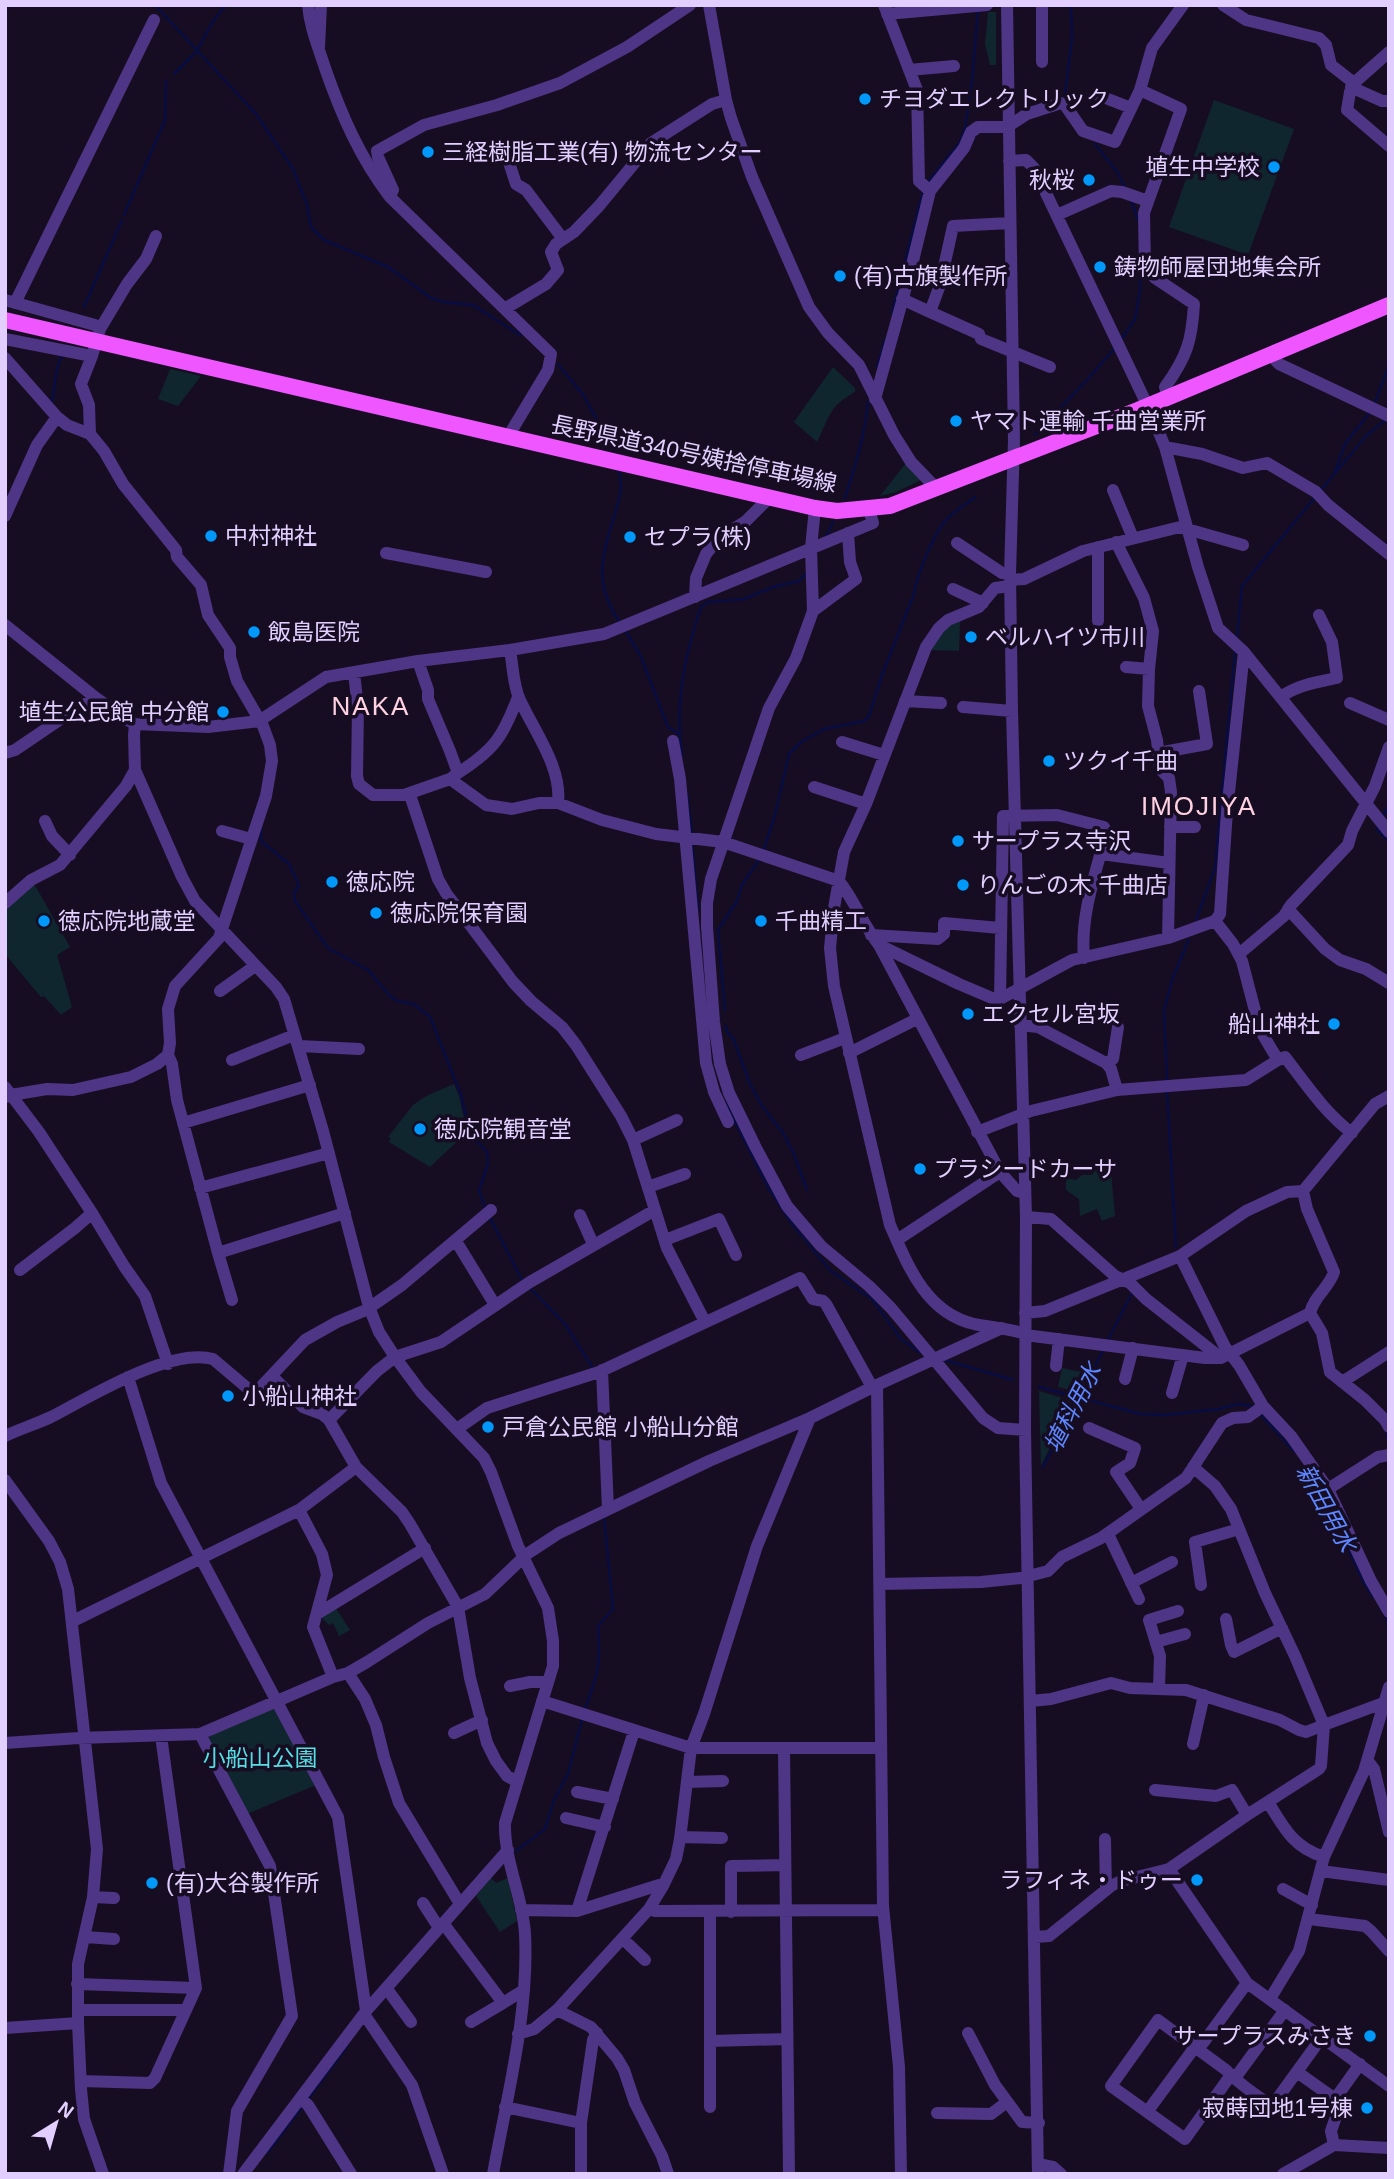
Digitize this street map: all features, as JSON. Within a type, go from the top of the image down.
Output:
[{"type":"main road","name":"長野県道340号姨捨停車場線","points":[[5,320],[277,389],[511,437],[837,511],[890,506],[1013,460],[1389,304]]},
{"type":"street","points":[[308,5],[312,31],[340,112],[363,157],[390,197],[551,354],[548,370],[512,430],[511,437]]},
{"type":"street","points":[[319,51],[321,5]]},
{"type":"street","points":[[390,197],[393,190],[377,150],[424,125],[497,105],[560,83],[627,47],[690,5]]},
{"type":"street","points":[[709,5],[726,100],[752,177],[808,307],[828,333],[859,365],[894,435],[911,462],[936,488]]},
{"type":"street","points":[[1007,5],[1007,127],[1013,351],[1010,580],[1026,1217],[1026,1430],[1038,2169],[1053,2166],[1061,2174]]},
{"type":"street","points":[[1042,5],[1042,62]]},
{"type":"street","points":[[875,399],[902,299],[926,188],[964,148],[971,132],[978,127],[1007,127],[1027,114],[1061,103],[1083,131],[1115,142],[1140,90],[1152,48],[1183,5]]},
{"type":"street","points":[[1223,5],[1246,20],[1319,38],[1326,44],[1331,65],[1353,85],[1382,101],[1389,101]]},
{"type":"street","points":[[926,188],[919,181],[917,90],[885,10],[981,6]]},
{"type":"street","points":[[96,342],[95,325],[10,301],[154,20]]},
{"type":"street","points":[[1389,52],[1353,85],[1347,110],[1389,146]]},
{"type":"street","points":[[909,70],[954,66]]},
{"type":"street","points":[[1140,90],[1181,110],[1144,213],[1145,268],[1155,278],[1194,304],[1192,335],[1181,363],[1165,387],[1168,397]]},
{"type":"street","points":[[1098,95],[1131,108]]},
{"type":"street","points":[[506,309],[546,284],[558,270],[551,252],[556,244],[574,232],[599,206],[651,143],[712,104],[726,100]]},
{"type":"street","points":[[506,153],[516,184],[526,190],[563,239]]},
{"type":"street","points":[[1009,161],[1026,160],[1034,168],[1147,406],[1165,447],[1186,528],[1218,628],[1281,697],[1383,826]]},
{"type":"street","points":[[1057,215],[1111,191],[1148,201]]},
{"type":"street","points":[[930,313],[940,285],[953,226],[1010,223]]},
{"type":"street","points":[[90,434],[89,405],[81,384],[96,342],[127,284],[146,259],[156,236]]},
{"type":"street","points":[[902,299],[979,334],[981,339],[1050,367]]},
{"type":"street","points":[[5,339],[96,342]]},
{"type":"street","points":[[1270,354],[1279,364],[1380,411]]},
{"type":"street","points":[[5,358],[57,417],[67,425],[90,434],[104,451],[123,484],[201,585],[208,615],[230,648],[237,681],[270,745],[272,761],[267,796],[219,938],[175,986],[168,1009],[168,1055],[183,1123],[232,1300]]},
{"type":"street","points":[[5,516],[37,445],[57,417]]},
{"type":"street","points":[[1165,447],[1202,454],[1242,467],[1267,463],[1318,494],[1389,554]]},
{"type":"street","points":[[1113,491],[1133,538]]},
{"type":"street","points":[[695,597],[700,566],[713,544],[746,521],[770,497]]},
{"type":"street","points":[[815,508],[811,548],[813,611],[796,657],[769,708],[711,879],[707,927],[720,1064],[729,1093],[773,1182],[787,1206],[821,1247],[869,1286],[891,1308],[983,1418],[998,1428],[1026,1430]]},
{"type":"street","points":[[5,625],[96,698],[135,724],[208,727],[259,721],[326,677],[418,661],[587,638],[622,626],[873,523],[869,510]]},
{"type":"street","points":[[1243,545],[1180,527],[1083,551],[1024,579],[1010,580],[995,588],[983,603],[948,620],[939,628],[920,660],[866,804],[844,852],[830,948],[834,986],[845,1038],[890,1225],[919,1283],[945,1313],[974,1324],[1033,1336],[1183,1355],[1225,1356],[1310,1313]]},
{"type":"street","points":[[813,611],[856,579],[850,562],[848,533]]},
{"type":"street","points":[[1116,542],[1144,598],[1153,631],[1148,706],[1160,769],[1169,778],[1171,792],[1168,938]]},
{"type":"street","points":[[957,543],[1010,580]]},
{"type":"street","points":[[1098,547],[1098,621]]},
{"type":"street","points":[[386,553],[486,572]]},
{"type":"street","points":[[953,589],[983,603]]},
{"type":"street","points":[[1281,697],[1306,685],[1337,678],[1332,642],[1319,615]]},
{"type":"street","points":[[875,940],[959,984],[1000,999],[1072,960],[1168,938],[1215,920],[1220,914],[1239,648]]},
{"type":"street","points":[[510,650],[518,697],[552,765],[557,783],[558,803]]},
{"type":"street","points":[[418,661],[428,690],[428,699],[450,751],[454,776],[486,805],[512,808],[558,803],[601,820],[656,834],[723,842],[839,881],[875,940],[1000,1172],[1017,1191],[1025,1193]]},
{"type":"street","points":[[1126,667],[1149,669]]},
{"type":"street","points":[[354,673],[358,708],[356,759],[359,784],[373,795],[410,794],[454,776],[480,759],[503,733],[518,697]]},
{"type":"street","points":[[1158,753],[1207,744],[1199,691]]},
{"type":"street","points":[[5,754],[96,698]]},
{"type":"street","points":[[905,701],[941,703]]},
{"type":"street","points":[[1350,703],[1389,720]]},
{"type":"street","points":[[963,707],[1012,711]]},
{"type":"street","points":[[135,724],[135,770],[195,901],[276,987],[284,999],[329,1153],[369,1307],[379,1332],[421,1392],[484,1458],[524,1558],[548,1608],[553,1641],[552,1666],[505,1823],[525,1934],[524,1990],[493,2174]]},
{"type":"street","points":[[673,741],[690,838],[706,1063],[714,1092],[728,1122]]},
{"type":"street","points":[[842,743],[884,755]]},
{"type":"street","points":[[1239,954],[1284,916],[1348,845],[1375,786],[1389,747]]},
{"type":"street","points":[[5,903],[31,880],[60,865],[70,855],[126,786],[135,770]]},
{"type":"street","points":[[814,787],[866,804]]},
{"type":"street","points":[[410,794],[438,879],[446,893],[513,982],[562,1027],[621,1116],[633,1140],[665,1240],[705,1322]]},
{"type":"street","points":[[1000,999],[1003,817],[1057,815],[1104,827],[1106,833],[1086,908],[1084,957]]},
{"type":"street","points":[[45,821],[52,836],[70,855]]},
{"type":"street","points":[[1170,827],[1195,827]]},
{"type":"street","points":[[222,831],[251,839]]},
{"type":"street","points":[[1101,854],[1169,863]]},
{"type":"street","points":[[1000,888],[1017,887]]},
{"type":"street","points":[[1288,909],[1325,949],[1340,960],[1366,969],[1389,984]]},
{"type":"street","points":[[1215,920],[1239,954],[1260,1030],[1278,1060]]},
{"type":"street","points":[[875,940],[938,939],[944,934],[944,923],[1018,935]]},
{"type":"street","points":[[219,991],[255,966]]},
{"type":"street","points":[[849,1053],[917,1019]]},
{"type":"street","points":[[1020,1025],[1038,1027],[1106,1063],[1111,1069],[1116,1090]]},
{"type":"street","points":[[1106,1063],[1113,1059],[1118,1027]]},
{"type":"street","points":[[801,1055],[845,1038]]},
{"type":"street","points":[[232,1060],[297,1040],[359,1049]]},
{"type":"street","points":[[7,1093],[47,1089],[73,1090],[131,1077],[157,1064],[168,1055]]},
{"type":"street","points":[[977,1132],[1055,1103],[1116,1090],[1246,1080],[1286,1056],[1312,1092],[1340,1124],[1352,1133]]},
{"type":"street","points":[[183,1123],[310,1085]]},
{"type":"street","points":[[7,1093],[39,1132],[145,1296],[168,1364]]},
{"type":"street","points":[[1025,1313],[1045,1311],[1180,1256],[1246,1211],[1287,1192],[1303,1191],[1375,1104],[1389,1096]]},
{"type":"street","points":[[633,1140],[677,1120]]},
{"type":"street","points":[[200,1188],[329,1153]]},
{"type":"street","points":[[897,1240],[1000,1172]]},
{"type":"street","points":[[648,1187],[685,1174]]},
{"type":"street","points":[[1303,1191],[1307,1209],[1334,1272],[1331,1281],[1312,1304],[1310,1313],[1322,1333],[1330,1372],[1365,1400],[1389,1427]]},
{"type":"street","points":[[5,1436],[36,1424],[116,1381],[196,1358],[213,1359],[252,1392],[257,1391],[305,1340],[369,1307],[402,1285],[491,1210]]},
{"type":"street","points":[[329,1420],[377,1371],[395,1357],[441,1342],[526,1284],[655,1210]]},
{"type":"street","points":[[20,1270],[92,1213]]},
{"type":"street","points":[[218,1253],[345,1213]]},
{"type":"street","points":[[580,1215],[593,1244]]},
{"type":"street","points":[[1026,1217],[1051,1219],[1115,1276],[1130,1283],[1146,1299],[1239,1365],[1260,1409],[1291,1436],[1328,1489],[1371,1581],[1389,1612]]},
{"type":"street","points":[[665,1240],[719,1219],[736,1255]]},
{"type":"street","points":[[456,1241],[495,1305]]},
{"type":"street","points":[[1180,1256],[1225,1356]]},
{"type":"street","points":[[457,1429],[487,1408],[597,1372],[800,1278],[813,1300],[826,1304],[875,1386],[883,1910],[899,2067],[901,2174]]},
{"type":"street","points":[[5,1743],[200,1734],[276,1700],[348,1673],[428,1622],[485,1594],[524,1558],[559,1533],[709,1461],[810,1418],[1002,1328]]},
{"type":"street","points":[[1056,1366],[1059,1339]]},
{"type":"street","points":[[1125,1379],[1133,1348]]},
{"type":"street","points":[[1342,1382],[1389,1352]]},
{"type":"street","points":[[1172,1393],[1183,1355]]},
{"type":"street","points":[[597,1372],[608,1509]]},
{"type":"street","points":[[272,1376],[303,1407],[322,1414],[329,1420],[356,1467],[402,1512],[425,1548],[458,1607],[470,1678],[487,1743],[507,1776],[516,1781]]},
{"type":"street","points":[[128,1377],[161,1483],[338,1817],[367,2016],[412,2085],[443,2174]]},
{"type":"street","points":[[880,1584],[981,1582],[1028,1576],[1048,1570],[1062,1557],[1108,1534],[1186,1478],[1222,1423],[1233,1418],[1248,1418],[1260,1409]]},
{"type":"street","points":[[518,2034],[534,2029],[557,2010],[622,1939],[649,1909],[676,1859],[691,1748],[751,1560],[810,1418]]},
{"type":"street","points":[[1089,1428],[1136,1448],[1130,1463],[1116,1472],[1141,1509]]},
{"type":"street","points":[[1328,1489],[1378,1457],[1389,1455]]},
{"type":"street","points":[[73,1621],[299,1510],[356,1467]]},
{"type":"street","points":[[1035,1937],[1049,1936],[1106,1889],[1121,1881],[1168,1870],[1321,1766],[1325,1725],[1225,1499],[1215,1486],[1193,1467]]},
{"type":"street","points":[[5,1480],[61,1562],[73,1621],[97,1849],[93,1897],[78,1964],[81,2081],[84,2119],[103,2174]]},
{"type":"street","points":[[299,1510],[322,1554],[327,1575],[313,1627],[333,1677]]},
{"type":"street","points":[[1201,1585],[1195,1542],[1239,1529]]},
{"type":"street","points":[[1108,1534],[1139,1599]]},
{"type":"street","points":[[317,1615],[425,1548]]},
{"type":"street","points":[[1131,1583],[1172,1562]]},
{"type":"street","points":[[1159,1688],[1160,1656],[1149,1620],[1178,1611]]},
{"type":"street","points":[[1226,1619],[1234,1652],[1282,1628]]},
{"type":"street","points":[[1156,1642],[1185,1634]]},
{"type":"street","points":[[348,1673],[365,1699],[376,1725],[399,1803],[460,1904]]},
{"type":"street","points":[[510,1686],[548,1682]]},
{"type":"street","points":[[1031,1701],[1051,1699],[1111,1683],[1130,1688],[1186,1690],[1280,1720],[1306,1732],[1383,1703]]},
{"type":"street","points":[[1270,1999],[1299,1951],[1324,1857],[1368,1761],[1389,1686]]},
{"type":"street","points":[[1193,1744],[1204,1695]]},
{"type":"street","points":[[542,1701],[691,1748],[881,1748]]},
{"type":"street","points":[[454,1733],[482,1720]]},
{"type":"street","points":[[577,1910],[634,1731]]},
{"type":"street","points":[[200,1734],[270,1866],[292,2016],[237,2111],[229,2174]]},
{"type":"street","points":[[81,2081],[150,2083],[155,2078],[196,1989],[161,1736]]},
{"type":"street","points":[[784,1749],[789,2174]]},
{"type":"street","points":[[1368,1761],[1374,1769],[1389,1832]]},
{"type":"street","points":[[687,1782],[723,1781]]},
{"type":"street","points":[[1155,1790],[1216,1796],[1232,1790],[1247,1815]]},
{"type":"street","points":[[577,1792],[613,1799]]},
{"type":"street","points":[[1268,1802],[1291,1838],[1324,1857]]},
{"type":"street","points":[[566,1818],[605,1827]]},
{"type":"street","points":[[680,1837],[722,1838]]},
{"type":"street","points":[[1105,1839],[1106,1889]]},
{"type":"street","points":[[243,2174],[304,2102],[367,2016],[508,1850]]},
{"type":"street","points":[[731,1912],[731,1866],[785,1865]]},
{"type":"street","points":[[1168,1870],[1247,1983],[1389,2086]]},
{"type":"street","points":[[1321,1871],[1389,1880]]},
{"type":"street","points":[[521,1910],[577,1910],[663,1886]]},
{"type":"street","points":[[1283,1889],[1312,1905]]},
{"type":"street","points":[[93,1897],[114,1898]]},
{"type":"street","points":[[424,1903],[503,2003]]},
{"type":"street","points":[[649,1909],[710,1912],[883,1910]]},
{"type":"street","points":[[710,1912],[710,2107]]},
{"type":"street","points":[[1309,1919],[1365,1926],[1389,1951]]},
{"type":"street","points":[[85,1937],[114,1939]]},
{"type":"street","points":[[622,1939],[645,1960]]},
{"type":"street","points":[[1147,2112],[1247,1983]]},
{"type":"street","points":[[77,1984],[196,1989]]},
{"type":"street","points":[[471,2022],[524,1990]]},
{"type":"street","points":[[389,1992],[411,2022]]},
{"type":"street","points":[[5,2028],[78,2016],[186,2010]]},
{"type":"street","points":[[557,2010],[592,2027],[617,2058],[668,2174]]},
{"type":"street","points":[[1284,2010],[1238,2074],[1233,2077],[1228,2079],[1185,2139],[1111,2085],[1158,2020],[1226,2070],[1233,2077],[1272,2106],[1322,2037]]},
{"type":"street","points":[[581,2174],[581,2123],[593,2040],[597,2033]]},
{"type":"street","points":[[968,2034],[995,2085],[1022,2122],[1039,2123]]},
{"type":"street","points":[[710,2041],[787,2039]]},
{"type":"street","points":[[1335,2099],[1360,2064]]},
{"type":"street","points":[[1297,2072],[1340,2105],[1331,2131],[1334,2145]]},
{"type":"street","points":[[304,2102],[351,2174]]},
{"type":"street","points":[[937,2113],[991,2114],[1007,2102]]},
{"type":"street","points":[[505,2107],[581,2123]]},
{"type":"street","points":[[1283,2174],[1334,2145],[1389,2148]]},
{"type":"green space","points":[[988,12],[996,12],[996,65],[990,65],[985,44]]},
{"type":"green space","points":[[1214,100],[1294,129],[1248,255],[1169,227]]},
{"type":"green space","points":[[833,367],[855,388],[855,392],[839,402],[817,442],[794,422]]},
{"type":"green space","points":[[170,369],[201,376],[178,406],[158,399]]},
{"type":"green space","points":[[906,463],[923,479],[896,492],[880,496]]},
{"type":"green space","points":[[960,620],[959,651],[929,650],[941,631]]},
{"type":"green space","points":[[33,882],[70,947],[57,955],[72,1007],[61,1015],[44,996],[41,997],[5,954],[5,907]]},
{"type":"green space","points":[[454,1084],[467,1132],[430,1167],[389,1142],[391,1138],[388,1137],[413,1105]]},
{"type":"green space","points":[[1095,1170],[1103,1174],[1111,1173],[1115,1216],[1102,1221],[1097,1209],[1080,1216],[1079,1199],[1066,1190],[1066,1178],[1076,1180],[1082,1175],[1092,1175]]},
{"type":"green space","points":[[1062,1368],[1087,1373],[1077,1392],[1058,1387]]},
{"type":"green space","points":[[1039,1391],[1072,1401],[1041,1466]]},
{"type":"green space","points":[[335,1607],[350,1630],[339,1636],[333,1623],[329,1625],[322,1618]]},
{"type":"green space","name":"小船山公園","points":[[272,1707],[276,1709],[316,1785],[247,1814],[209,1739],[211,1734]]},
{"type":"green space","points":[[491,1878],[496,1883],[508,1878],[517,1921],[500,1932],[476,1896]]},
{"type":"waterway","points":[[155,5],[256,114],[293,169],[307,205],[311,227],[324,240],[388,267],[431,298],[473,305],[520,335]]},
{"type":"waterway","name":"新田用水","points":[[174,74],[197,51],[213,21],[226,5]]},
{"type":"waterway","points":[[1065,94],[1072,38],[1071,5]]},
{"type":"waterway","points":[[928,182],[960,142],[965,128],[978,9]]},
{"type":"waterway","points":[[124,215],[165,120],[166,81]]},
{"type":"waterway","points":[[1095,144],[1118,173],[1125,188]]},
{"type":"waterway","points":[[892,313],[923,191]]},
{"type":"waterway","points":[[1131,200],[1138,220]]},
{"type":"waterway","points":[[84,307],[122,220]]},
{"type":"waterway","points":[[1122,338],[1135,319],[1140,269]]},
{"type":"waterway","points":[[877,367],[885,340]]},
{"type":"waterway","points":[[1035,434],[1115,348]]},
{"type":"waterway","points":[[51,403],[58,366],[63,355]]},
{"type":"waterway","points":[[558,364],[584,396],[613,450]]},
{"type":"waterway","points":[[1375,403],[1389,364]]},
{"type":"waterway","points":[[845,498],[862,439],[868,402]]},
{"type":"waterway","points":[[1335,472],[1345,444],[1370,412]]},
{"type":"waterway","points":[[1320,491],[1367,435],[1386,419]]},
{"type":"waterway","points":[[619,472],[620,496],[602,567],[605,593],[619,621]]},
{"type":"waterway","points":[[1237,638],[1242,586],[1316,496]]},
{"type":"waterway","points":[[763,852],[775,815],[789,754],[801,742],[824,729],[864,721],[869,716],[932,543],[948,518],[975,497]]},
{"type":"waterway","points":[[826,537],[833,522]]},
{"type":"waterway","points":[[682,756],[679,727],[682,681],[702,606],[708,602],[744,599],[773,587],[799,581],[807,573]]},
{"type":"waterway","points":[[625,630],[641,657],[668,727],[679,734]]},
{"type":"waterway","points":[[1196,920],[1215,868],[1235,651]]},
{"type":"waterway","points":[[687,794],[692,836]]},
{"type":"waterway","points":[[1383,816],[1389,804]]},
{"type":"waterway","points":[[1379,825],[1377,830],[1389,841]]},
{"type":"waterway","points":[[261,828],[261,841],[289,864],[299,885],[294,893],[295,901],[328,948],[368,970],[397,1001],[414,1004],[430,1017],[461,1095],[470,1133],[487,1152],[488,1163],[479,1191],[486,1210]]},
{"type":"waterway","points":[[692,842],[698,909]]},
{"type":"waterway","points":[[725,1010],[718,930],[760,858]]},
{"type":"waterway","points":[[1167,1082],[1164,1011],[1172,980],[1189,939]]},
{"type":"waterway","points":[[726,1026],[750,1084],[794,1154],[807,1190]]},
{"type":"waterway","points":[[1167,1092],[1176,1247]]},
{"type":"waterway","points":[[725,1102],[769,1189],[795,1228],[831,1271],[872,1299],[901,1339],[919,1352]]},
{"type":"waterway","points":[[490,1218],[522,1280]]},
{"type":"waterway","points":[[529,1287],[565,1324],[594,1370]]},
{"type":"waterway","name":"埴科用水","points":[[1107,1342],[1132,1293]]},
{"type":"waterway","name":"埴科用水","points":[[1043,1467],[1104,1349]]},
{"type":"waterway","points":[[945,1360],[1013,1380]]},
{"type":"waterway","points":[[1039,1387],[1141,1414],[1165,1415],[1238,1404],[1252,1406]]},
{"type":"waterway","name":"新田用水","points":[[1259,1413],[1295,1452]]},
{"type":"waterway","points":[[1386,1431],[1389,1445]]},
{"type":"waterway","name":"新田用水","points":[[1324,1495],[1362,1579],[1373,1597]]},
{"type":"waterway","points":[[585,1709],[597,1668],[598,1626],[613,1609],[604,1516]]},
{"type":"waterway","name":"新田用水","points":[[1386,1617],[1389,1627]]},
{"type":"waterway","points":[[516,1851],[545,1829],[554,1800],[568,1774],[582,1719]]},
{"type":"waterway","points":[[308,2099],[348,2045]]},
{"type":"waterway","points":[[268,2152],[302,2107]]},
{"type":"place","name":"チヨダエレクトリック","points":[[865,99]]},
{"type":"place","name":"三経樹脂工業(有) 物流センター","points":[[428,152]]},
{"type":"place","name":"埴生中学校","points":[[1274,167]]},
{"type":"place","name":"秋桜","points":[[1089,180]]},
{"type":"place","name":"鋳物師屋団地集会所","points":[[1100,267]]},
{"type":"place","name":"(有)古旗製作所","points":[[840,276]]},
{"type":"place","name":"ヤマト運輸 千曲営業所","points":[[956,421]]},
{"type":"place","name":"中村神社","points":[[211,536]]},
{"type":"place","name":"セプラ(株)","points":[[630,537]]},
{"type":"place","name":"飯島医院","points":[[254,632]]},
{"type":"place","name":"ベルハイツ市川","points":[[971,637]]},
{"type":"place","name":"埴生公民館 中分館","points":[[223,712]]},
{"type":"place","name":"ツクイ千曲","points":[[1049,761]]},
{"type":"place","name":"サープラス寺沢","points":[[958,841]]},
{"type":"place","name":"徳応院","points":[[332,882]]},
{"type":"place","name":"りんごの木 千曲店","points":[[963,885]]},
{"type":"place","name":"徳応院保育園","points":[[376,913]]},
{"type":"place","name":"徳応院地蔵堂","points":[[44,921]]},
{"type":"place","name":"千曲精工","points":[[761,921]]},
{"type":"place","name":"エクセル宮坂","points":[[968,1014]]},
{"type":"place","name":"船山神社","points":[[1334,1024]]},
{"type":"place","name":"徳応院観音堂","points":[[420,1129]]},
{"type":"place","name":"プラシードカーサ","points":[[920,1169]]},
{"type":"place","name":"小船山神社","points":[[228,1396]]},
{"type":"place","name":"戸倉公民館 小船山分館","points":[[488,1427]]},
{"type":"place","name":"ラフィネ・ドゥー","points":[[1197,1880]]},
{"type":"place","name":"(有)大谷製作所","points":[[152,1883]]},
{"type":"place","name":"サープラスみさき","points":[[1370,2036]]},
{"type":"place","name":"寂蒔団地1号棟","points":[[1367,2108]]},
{"type":"district","name":"NAKA","points":[[371,706]]},
{"type":"district","name":"IMOJIYA","points":[[1199,806]]}]
